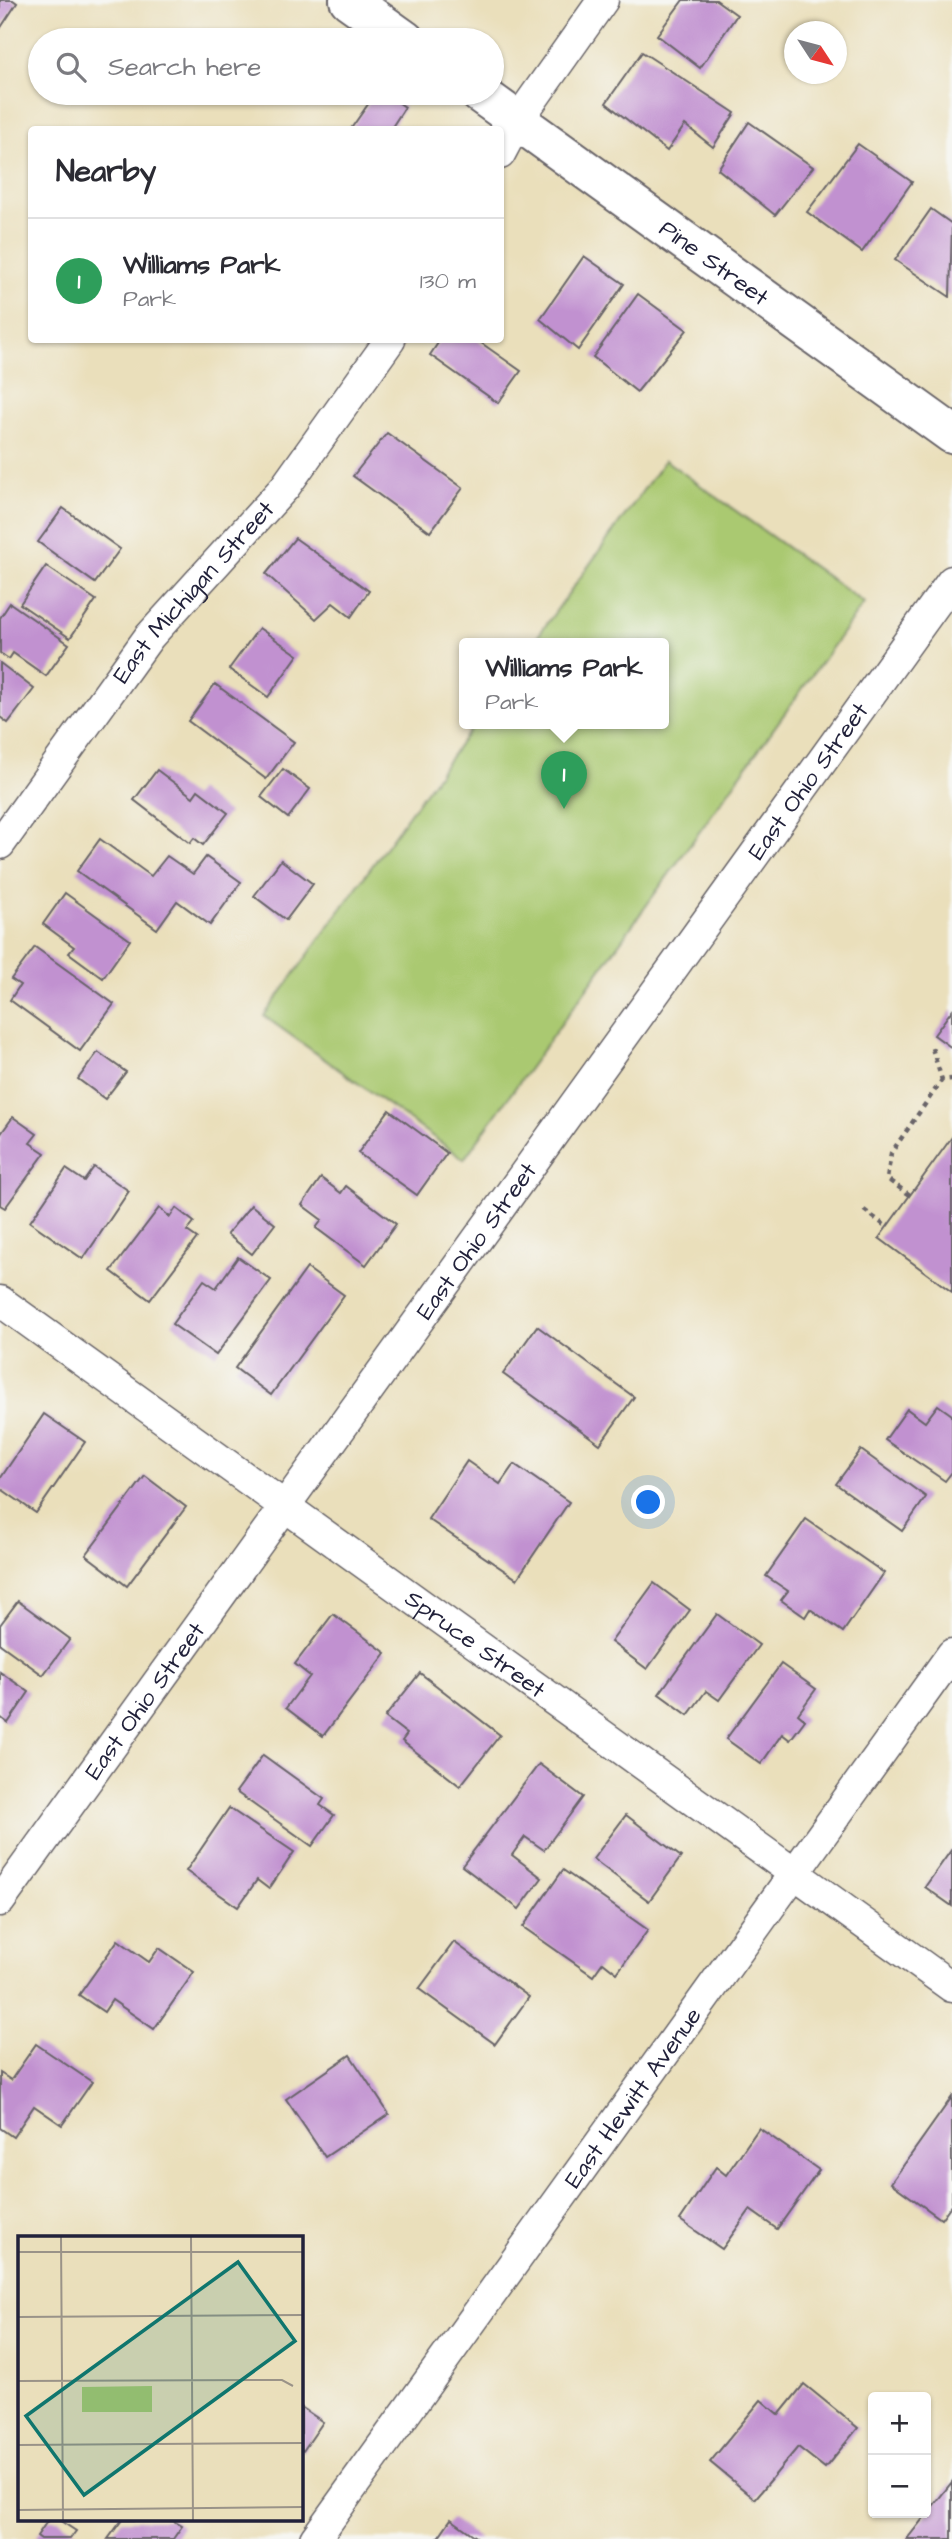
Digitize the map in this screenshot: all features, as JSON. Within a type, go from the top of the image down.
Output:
[{"type":"street","points":[[349,0],[388,28]]},
{"type":"street","points":[[504,146],[517,120],[603,0]]},
{"type":"street","name":"Pine Street","points":[[495,105],[952,434]]},
{"type":"street","name":"East Michigan Street","points":[[0,844],[149,637],[285,487],[388,343]]},
{"type":"street","name":"East Ohio Street","points":[[0,1901],[952,581]]},
{"type":"street","name":"Spruce Street","points":[[0,1301],[952,1987]]},
{"type":"street","name":"East Hewitt Avenue","points":[[315,2539],[952,1654]]},
{"type":"path","points":[[932,1048],[943,1080]]},
{"type":"path","points":[[910,1195],[887,1179],[891,1153],[943,1080],[952,1079]]},
{"type":"path","points":[[864,1210],[887,1227]]},
{"type":"green space","points":[[665,460],[864,603],[464,1159],[264,1016],[471,729],[669,729],[669,638],[537,638]]},
{"type":"building","points":[[0,0],[13,0],[17,3],[0,29]]},
{"type":"building","points":[[683,0],[716,0],[737,15],[700,68],[657,35]]},
{"type":"building","points":[[642,52],[735,113],[713,147],[685,125],[667,151],[606,103]]},
{"type":"building","points":[[368,105],[405,107],[393,126],[353,126]]},
{"type":"building","points":[[749,122],[813,167],[775,215],[718,169]]},
{"type":"building","points":[[858,144],[912,182],[862,252],[807,212]]},
{"type":"building","points":[[931,209],[952,224],[950,297],[895,260]]},
{"type":"building","points":[[584,256],[624,284],[578,350],[540,319]]},
{"type":"building","points":[[638,294],[687,330],[637,392],[593,357]]},
{"type":"building","points":[[438,343],[481,343],[521,371],[498,403],[430,355]]},
{"type":"building","points":[[387,433],[463,488],[430,532],[353,476]]},
{"type":"building","points":[[63,508],[120,549],[95,583],[38,542]]},
{"type":"building","points":[[295,538],[369,591],[351,617],[333,603],[316,619],[266,574]]},
{"type":"building","points":[[46,566],[96,600],[70,638],[20,604]]},
{"type":"building","points":[[10,603],[69,644],[46,676],[13,653],[9,659],[0,653],[0,618]]},
{"type":"building","points":[[259,628],[298,655],[268,697],[229,669]]},
{"type":"building","points":[[0,663],[34,689],[8,723],[0,717]]},
{"type":"building","points":[[215,684],[294,742],[266,779],[188,721]]},
{"type":"building","points":[[283,769],[310,789],[288,818],[261,797]]},
{"type":"building","points":[[157,770],[193,797],[198,790],[228,813],[203,845],[194,838],[190,843],[134,800]]},
{"type":"building","points":[[100,839],[151,876],[167,856],[193,874],[206,857],[241,882],[210,925],[177,901],[157,929],[77,871]]},
{"type":"building","points":[[281,860],[313,884],[286,920],[254,896]]},
{"type":"building","points":[[65,893],[130,940],[103,978],[69,953],[74,947],[43,924]]},
{"type":"building","points":[[35,947],[114,1004],[80,1051],[10,1000],[20,985],[11,979]]},
{"type":"building","points":[[952,1010],[952,1048],[934,1035]]},
{"type":"building","points":[[98,1052],[126,1072],[105,1099],[78,1079]]},
{"type":"building","points":[[389,1110],[447,1153],[417,1195],[358,1153]]},
{"type":"building","points":[[13,1117],[37,1134],[30,1143],[45,1153],[5,1208],[0,1205],[0,1135]]},
{"type":"building","points":[[952,1137],[952,1292],[879,1238]]},
{"type":"building","points":[[94,1167],[129,1191],[83,1259],[30,1222],[66,1169],[84,1181]]},
{"type":"building","points":[[321,1178],[341,1193],[346,1186],[396,1224],[366,1265],[316,1228],[322,1220],[302,1205]]},
{"type":"building","points":[[251,1205],[275,1224],[252,1254],[227,1234]]},
{"type":"building","points":[[159,1208],[170,1217],[176,1208],[194,1222],[187,1231],[197,1238],[150,1300],[111,1271]]},
{"type":"building","points":[[238,1257],[271,1280],[216,1355],[172,1324],[204,1280],[216,1288]]},
{"type":"building","points":[[307,1268],[344,1295],[271,1395],[235,1368]]},
{"type":"building","points":[[537,1326],[634,1397],[600,1444],[503,1374]]},
{"type":"building","points":[[938,1405],[952,1415],[952,1472],[945,1481],[885,1440],[907,1409],[925,1422]]},
{"type":"building","points":[[44,1414],[85,1442],[36,1513],[0,1488],[0,1479]]},
{"type":"building","points":[[861,1450],[926,1497],[902,1531],[836,1484]]},
{"type":"building","points":[[467,1461],[500,1484],[514,1464],[569,1502],[517,1579],[428,1519]]},
{"type":"building","points":[[145,1476],[186,1507],[127,1586],[86,1555]]},
{"type":"building","points":[[806,1519],[884,1573],[843,1632],[810,1609],[805,1617],[781,1600],[788,1591],[766,1576]]},
{"type":"building","points":[[654,1583],[690,1610],[647,1669],[611,1642]]},
{"type":"building","points":[[18,1601],[70,1639],[43,1675],[0,1644],[0,1625]]},
{"type":"building","points":[[333,1614],[386,1653],[323,1736],[286,1708],[310,1676],[295,1664]]},
{"type":"building","points":[[717,1614],[759,1645],[719,1700],[706,1691],[688,1715],[659,1694]]},
{"type":"building","points":[[781,1664],[816,1689],[798,1714],[805,1720],[790,1740],[782,1734],[761,1764],[726,1739]]},
{"type":"building","points":[[0,1672],[29,1692],[8,1723],[0,1717]]},
{"type":"building","points":[[420,1673],[500,1735],[460,1786],[402,1741],[407,1734],[385,1717]]},
{"type":"building","points":[[263,1755],[324,1799],[320,1805],[334,1815],[312,1846],[236,1792]]},
{"type":"building","points":[[539,1764],[583,1797],[544,1850],[525,1837],[512,1855],[542,1878],[519,1909],[462,1866]]},
{"type":"building","points":[[229,1808],[294,1852],[269,1889],[257,1880],[238,1907],[186,1871]]},
{"type":"building","points":[[626,1815],[681,1857],[649,1901],[593,1859]]},
{"type":"building","points":[[952,1849],[952,1906],[925,1887]]},
{"type":"building","points":[[563,1870],[648,1930],[617,1973],[603,1962],[593,1976],[523,1927]]},
{"type":"building","points":[[118,1940],[149,1962],[159,1948],[194,1972],[154,2029],[112,2000],[104,2012],[79,1995]]},
{"type":"building","points":[[454,1942],[529,1997],[495,2044],[419,1989]]},
{"type":"building","points":[[36,2044],[92,2082],[62,2125],[34,2106],[13,2137],[0,2128],[0,2073],[11,2080]]},
{"type":"building","points":[[350,2055],[389,2114],[325,2157],[286,2099]]},
{"type":"building","points":[[952,2097],[952,2204],[941,2219],[891,2183]]},
{"type":"building","points":[[759,2128],[819,2170],[777,2229],[750,2210],[722,2249],[680,2220],[716,2167],[726,2175]]},
{"type":"building","points":[[804,2384],[858,2428],[825,2468],[798,2447],[755,2499],[710,2462],[761,2400],[779,2415]]},
{"type":"building","points":[[303,2408],[323,2422],[303,2451]]},
{"type":"building","points":[[952,2482],[952,2539],[907,2539],[924,2518],[931,2518],[931,2509]]},
{"type":"building","points":[[451,2519],[479,2539],[437,2539]]},
{"type":"building","points":[[47,2522],[62,2522],[76,2531],[70,2539],[41,2539],[37,2536]]},
{"type":"building","points":[[121,2522],[175,2522],[182,2526],[173,2539],[108,2539]]},
{"type":"place","name":"Williams Park","points":[[564,809]]}]
